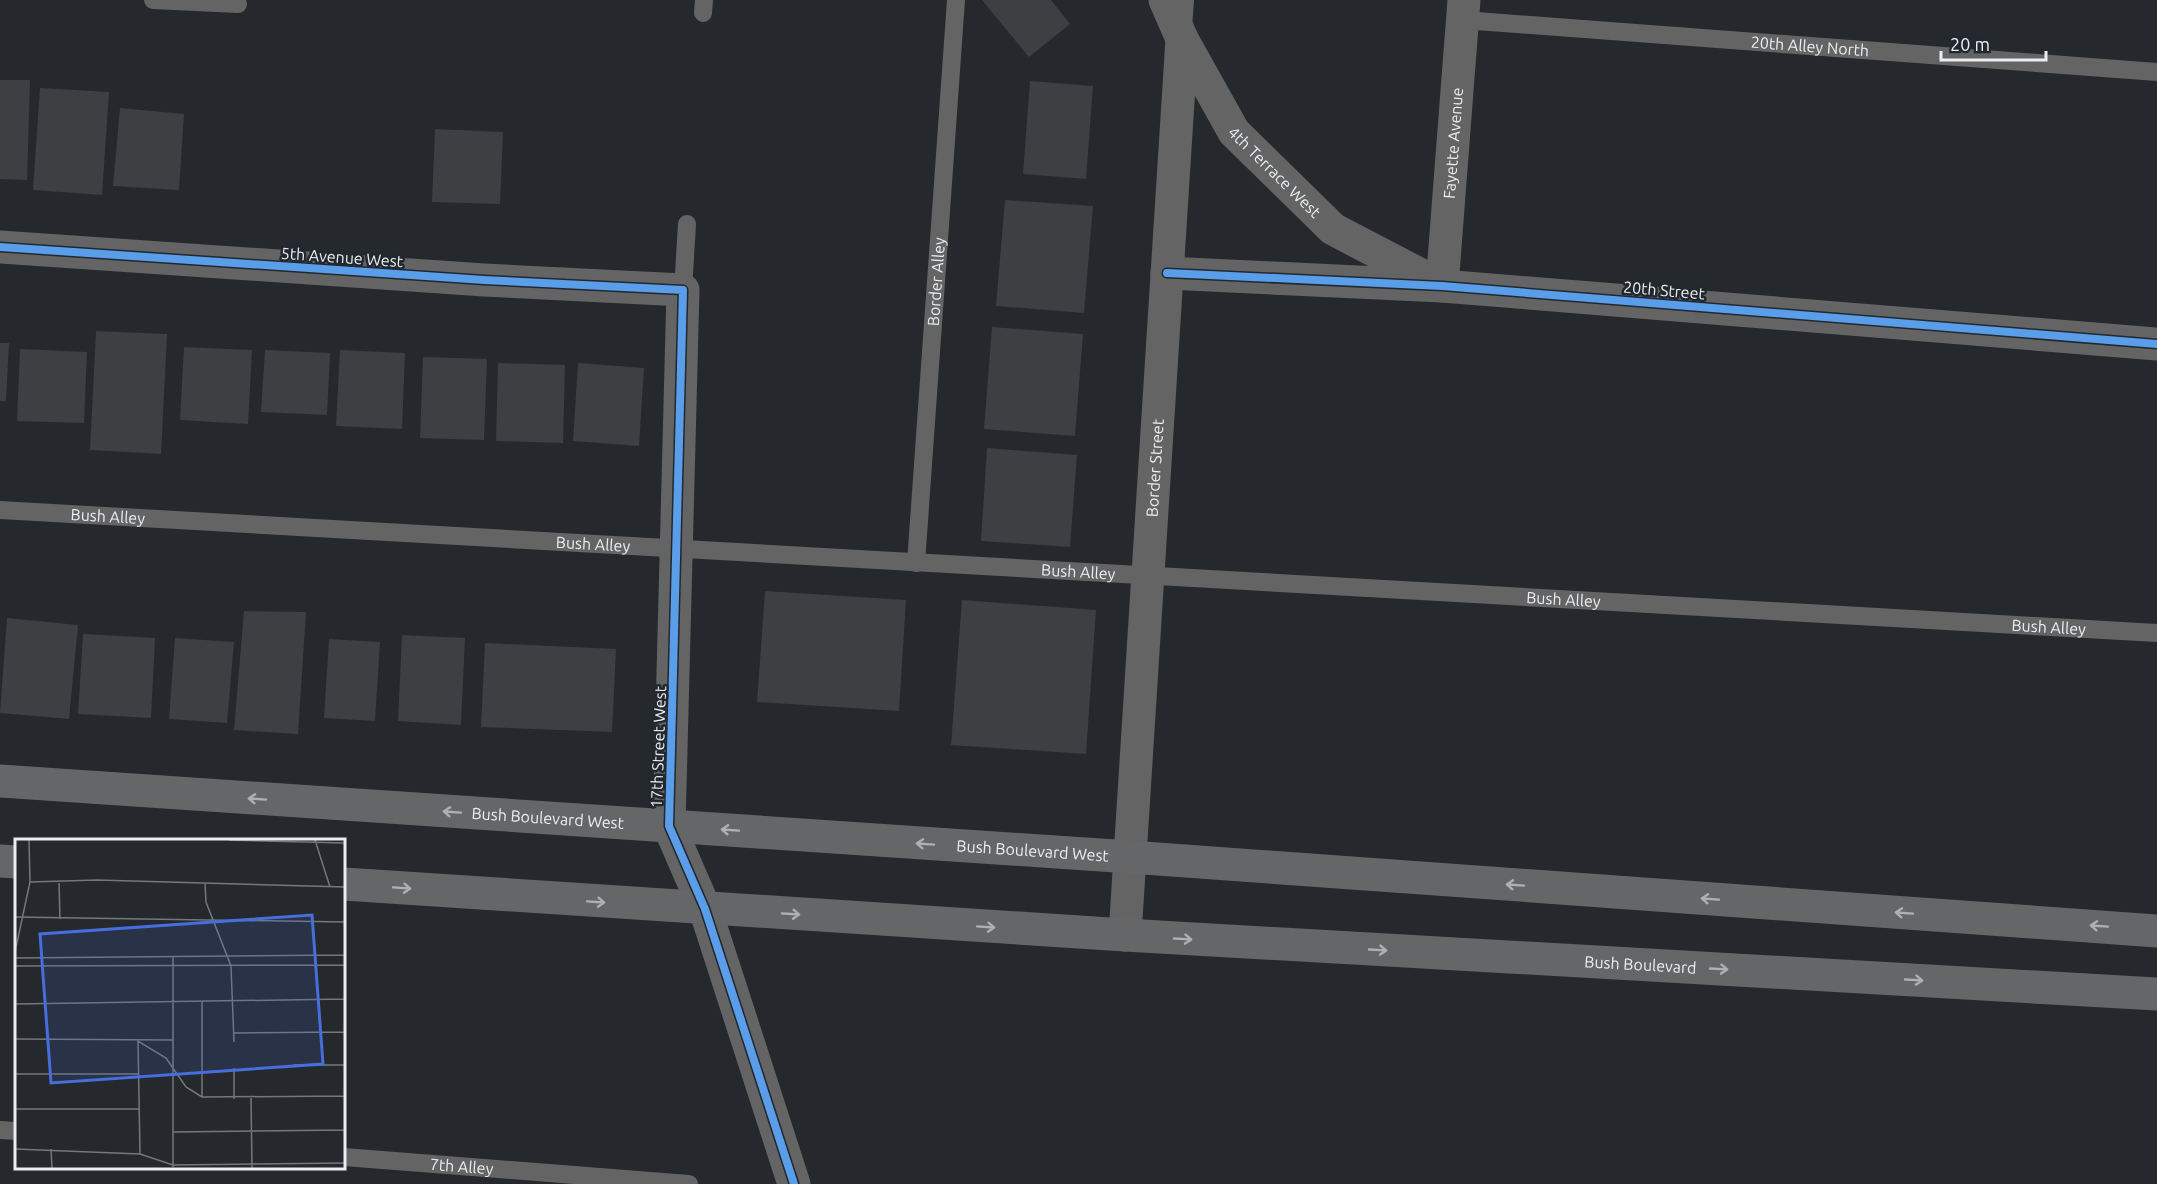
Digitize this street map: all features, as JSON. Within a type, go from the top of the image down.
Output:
[{"type":"main road","name":"Bush Boulevard West","points":[[0,781],[1130,857]]},
{"type":"main road","points":[[1130,857],[2157,931]]},
{"type":"main road","points":[[0,861],[15,862]]},
{"type":"main road","points":[[345,884],[1125,935]]},
{"type":"main road","name":"Bush Boulevard","points":[[1125,935],[2157,994]]},
{"type":"street","name":"4th Terrace West","points":[[1165,0],[1182,39],[1234,132],[1333,229],[1442,286]]},
{"type":"street","name":"Fayette Avenue","points":[[1442,286],[1463,10]]},
{"type":"street","name":"Border Street","points":[[1125,935],[1182,39]]},
{"type":"street","name":"5th Avenue West","points":[[0,247],[682,290]]},
{"type":"street","name":"20th Street","points":[[1167,273],[1442,286],[2157,344]]},
{"type":"street","name":"17th Street West","points":[[682,290],[669,826],[705,909],[794,1184]]},
{"type":"lane","points":[[153,0],[238,4]]},
{"type":"lane","name":"Border Alley","points":[[916,563],[956,0]]},
{"type":"lane","name":"Border Street","points":[[1182,39],[1185,0]]},
{"type":"lane","name":"20th Alley North","points":[[1463,10],[2157,72]]},
{"type":"lane","name":"17th Street West","points":[[682,290],[687,224]]},
{"type":"lane","name":"Bush Alley","points":[[0,510],[2157,633]]},
{"type":"lane","points":[[0,1130],[15,1131]]},
{"type":"lane","name":"7th Alley","points":[[345,1157],[689,1184]]},
{"type":"building","points":[[982,0],[1051,0],[1070,24],[1029,57]]},
{"type":"building","points":[[0,80],[30,80],[27,180],[0,179]]},
{"type":"building","points":[[1030,81],[1093,86],[1086,179],[1023,174]]},
{"type":"building","points":[[40,88],[109,92],[102,195],[33,190]]},
{"type":"building","points":[[120,108],[184,114],[179,190],[113,186]]},
{"type":"building","points":[[435,129],[503,132],[500,204],[432,202]]},
{"type":"building","points":[[1005,200],[1093,206],[1084,313],[996,306]]},
{"type":"building","points":[[992,327],[1083,334],[1075,436],[984,429]]},
{"type":"building","points":[[96,331],[167,334],[161,454],[90,450]]},
{"type":"building","points":[[0,343],[9,343],[6,401],[0,401]]},
{"type":"building","points":[[184,347],[252,350],[248,424],[180,420]]},
{"type":"building","points":[[20,349],[87,352],[84,423],[17,421]]},
{"type":"building","points":[[265,350],[330,353],[327,415],[261,412]]},
{"type":"building","points":[[340,350],[405,353],[402,429],[336,426]]},
{"type":"building","points":[[423,357],[487,359],[484,440],[420,438]]},
{"type":"building","points":[[498,363],[565,365],[563,443],[496,441]]},
{"type":"building","points":[[578,363],[644,368],[639,446],[573,441]]},
{"type":"building","points":[[987,448],[1077,455],[1070,547],[981,541]]},
{"type":"building","points":[[765,591],[906,600],[899,711],[757,702]]},
{"type":"building","points":[[962,600],[1096,610],[1086,754],[951,745]]},
{"type":"building","points":[[244,611],[306,612],[298,734],[234,730]]},
{"type":"building","points":[[7,618],[78,625],[69,719],[0,713]]},
{"type":"building","points":[[83,634],[155,638],[151,718],[78,714]]},
{"type":"building","points":[[402,635],[465,638],[461,725],[398,721]]},
{"type":"building","points":[[175,638],[234,642],[227,723],[169,719]]},
{"type":"building","points":[[329,639],[380,642],[375,721],[324,718]]},
{"type":"building","points":[[485,643],[616,649],[612,732],[481,727]]},
{"type":"cycle path","points":[[0,247],[484,280],[683,290],[669,826],[705,909],[794,1184]]},
{"type":"cycle path","points":[[1167,273],[1442,286],[2157,344]]}]
